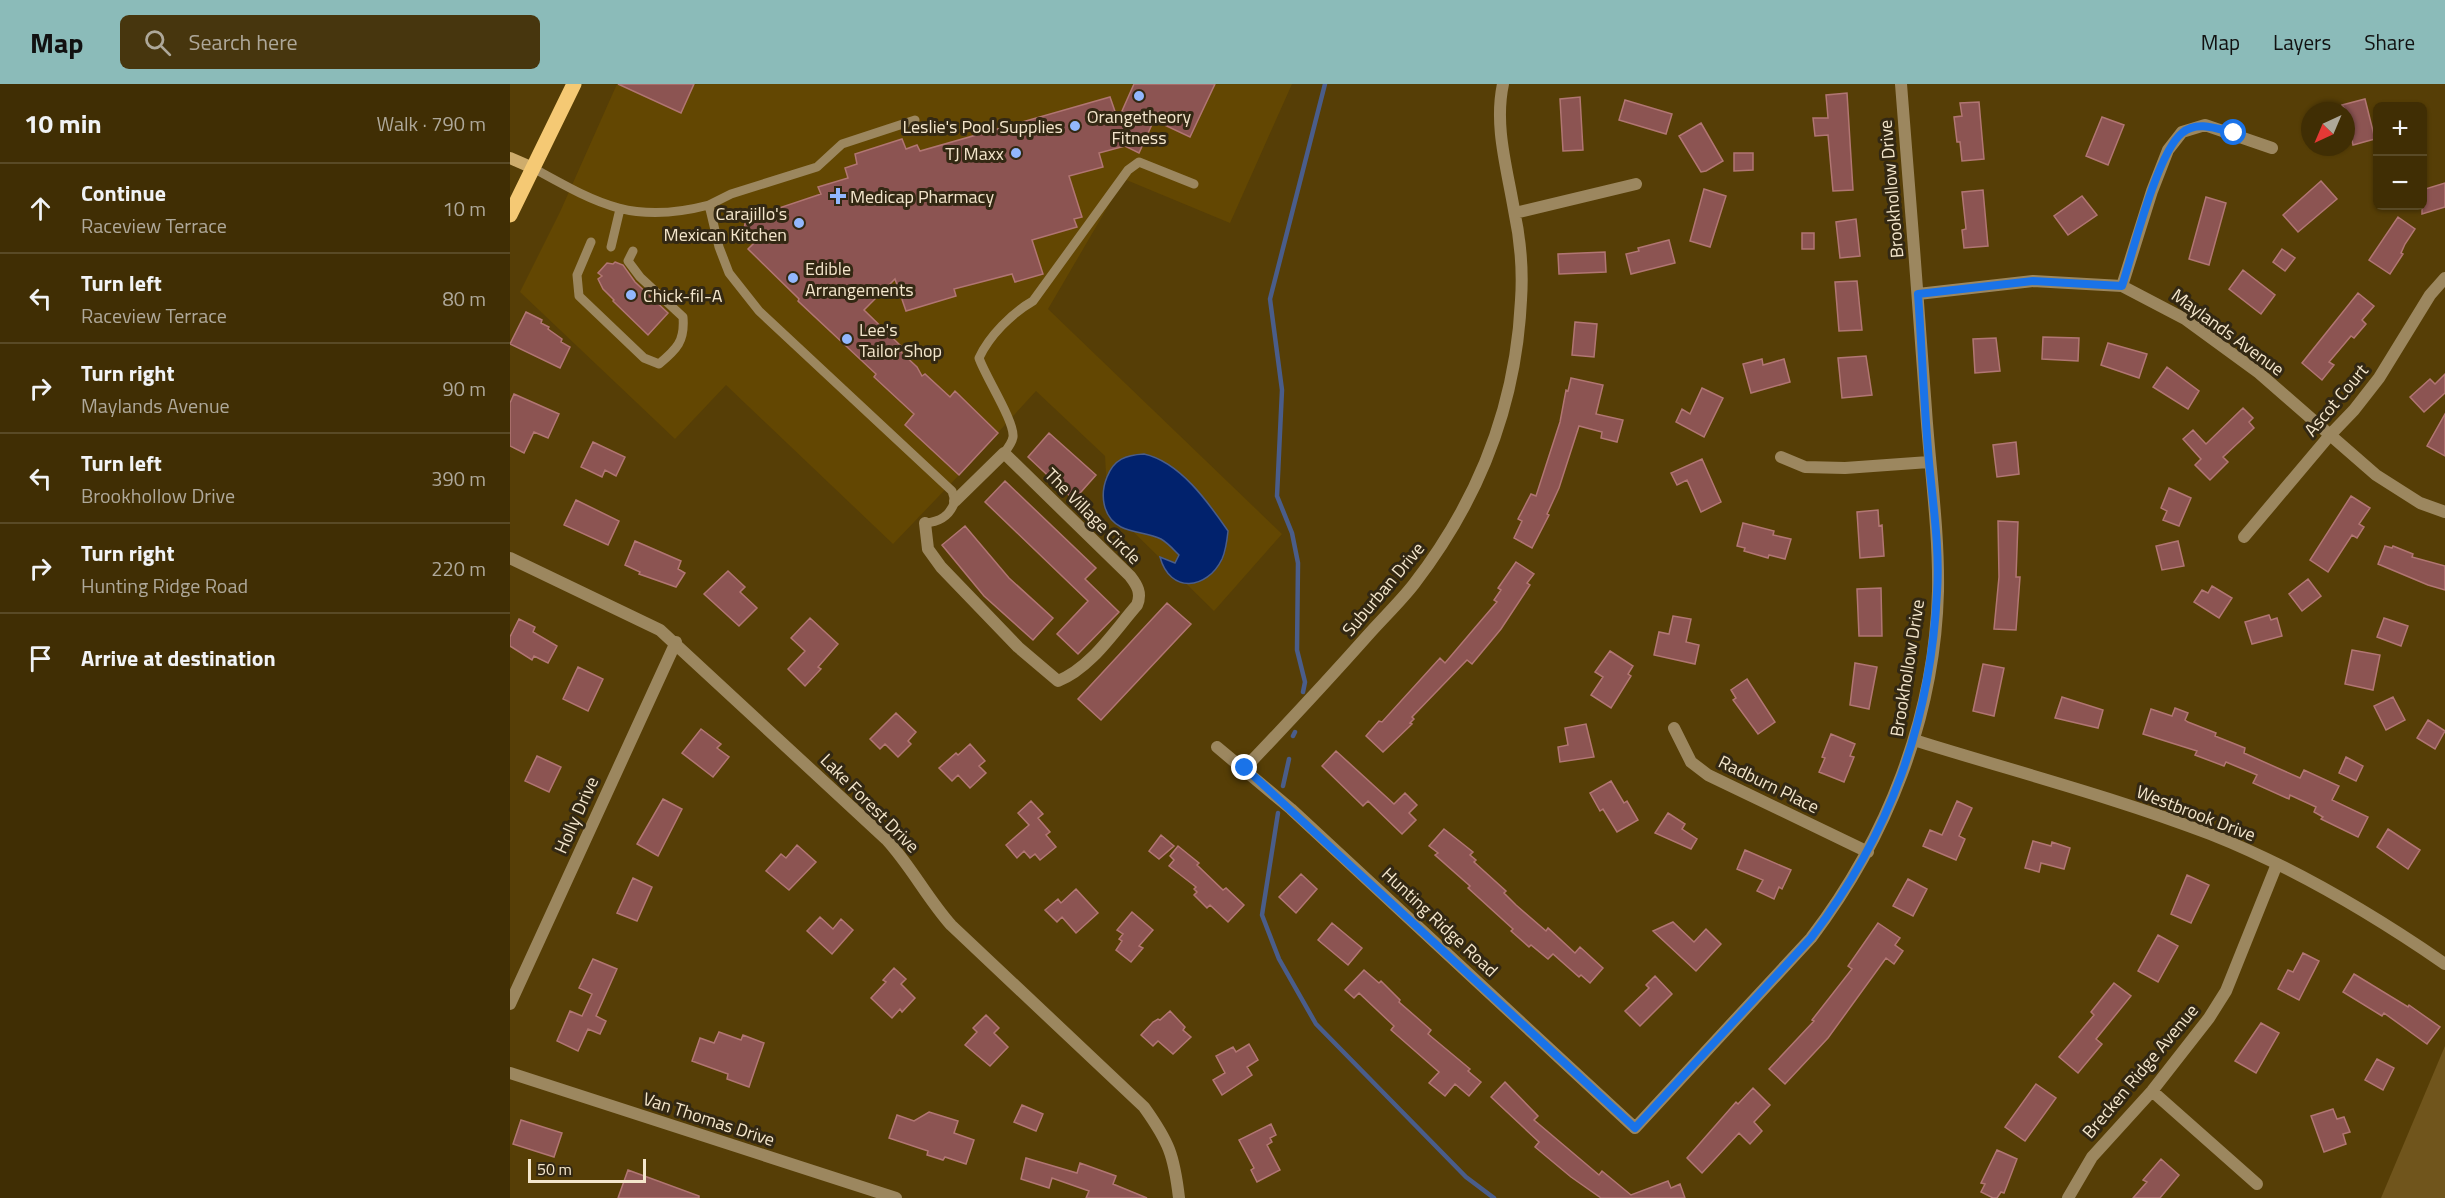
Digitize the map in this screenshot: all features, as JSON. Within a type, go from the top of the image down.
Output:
[{"type":"main road","points":[[510,215],[574,84]]},
{"type":"street","name":"Suburban Drive","points":[[1245,768],[1412,587],[1461,514],[1497,436],[1508,398],[1515,361],[1522,298],[1515,213],[1503,154],[1500,124],[1503,84]]},
{"type":"street","name":"Brookhollow Drive","points":[[1635,1128],[1811,938],[1829,914],[1868,852],[1883,823],[1914,740],[1930,662],[1938,592],[1937,535],[1929,462],[1901,84]]},
{"type":"street","points":[[2122,286],[2152,191],[2168,150],[2182,132],[2205,125],[2272,148]]},
{"type":"street","points":[[510,158],[532,168]]},
{"type":"street","points":[[1515,213],[1636,184]]},
{"type":"street","name":"Ascot Court","points":[[2244,537],[2330,435],[2355,410],[2379,378],[2430,296],[2445,278]]},
{"type":"street","name":"Maylands Avenue","points":[[1918,294],[2033,281],[2122,286],[2151,299],[2185,319],[2259,373],[2376,475],[2420,503],[2445,512]]},
{"type":"street","name":"The Village Circle","points":[[925,523],[928,549],[941,567],[1018,647],[1058,681],[1075,672],[1141,597],[1130,576],[1004,453],[955,501]]},
{"type":"street","points":[[1781,457],[1805,467],[1845,468],[1929,462]]},
{"type":"street","name":"Lake Forest Drive","points":[[510,558],[660,630],[886,839],[951,926],[1144,1107],[1163,1134],[1175,1164],[1179,1198]]},
{"type":"street","name":"Holly Drive","points":[[510,1004],[675,642]]},
{"type":"street","name":"Radburn Place","points":[[1674,728],[1691,762],[1708,775],[1868,852]]},
{"type":"street","name":"Westbrook Drive","points":[[1914,740],[2135,808],[2211,835],[2277,864],[2399,932],[2445,964]]},
{"type":"street","name":"Hunting Ridge Road","points":[[1217,747],[1245,768],[1635,1128]]},
{"type":"street","name":"Brecken Ridge Avenue","points":[[2068,1198],[2092,1157],[2152,1091],[2209,1018],[2226,991],[2277,864]]},
{"type":"street","name":"Van Thomas Drive","points":[[510,1073],[897,1198]]},
{"type":"street","points":[[2152,1091],[2257,1184]]},
{"type":"lane","points":[[532,168],[594,200],[621,209],[653,214],[684,211],[709,205],[731,194],[817,166],[843,144],[915,120]]},
{"type":"lane","points":[[1004,453],[1013,436],[1012,424],[985,375],[979,358],[983,349],[1020,309],[1033,301],[1128,170],[1139,162],[1194,184]]},
{"type":"lane","points":[[709,205],[719,248],[729,273],[745,295],[759,311],[948,487],[955,501]]},
{"type":"lane","points":[[611,247],[621,209]]},
{"type":"lane","points":[[591,242],[577,275],[579,296],[644,358],[659,363],[675,350],[685,332],[683,317],[640,277],[628,261],[633,251]]},
{"type":"lane","name":"The Village Circle","points":[[925,523],[945,517],[955,501]]},
{"type":"shaded area","points":[[617,84],[1292,84],[1230,223],[1124,179],[1048,309],[1282,534],[1214,611],[1108,507],[1105,456],[1036,391],[893,544],[726,385],[675,439],[520,292],[560,212]]},
{"type":"shaded area","points":[[1144,454],[1170,465],[1181,474],[1212,508],[1228,531],[1222,559],[1207,577],[1198,582],[1189,584],[1172,577],[1165,569],[1160,557],[1175,563],[1179,555],[1173,549],[1156,537],[1121,527],[1106,511],[1103,498],[1105,484],[1113,466],[1121,459]]},
{"type":"shaded area","points":[[2445,1046],[2445,1198],[2381,1198]]},
{"type":"building","points":[[618,84],[694,84],[681,113]]},
{"type":"building","points":[[1134,84],[1215,84],[1190,137],[1154,120],[1139,153],[1125,146],[1099,153],[1103,167],[1069,176],[1082,217],[1074,219],[1077,227],[1032,240],[1043,274],[1015,282],[1012,274],[954,289],[956,296],[906,311],[895,279],[886,288],[871,293],[875,299],[864,310],[904,349],[901,352],[917,367],[922,376],[925,374],[950,397],[955,391],[998,433],[959,475],[905,425],[914,414],[874,377],[876,374],[798,301],[799,299],[748,249],[755,242],[742,238],[746,219],[821,194],[818,187],[848,178],[845,168],[857,164],[855,154],[902,139],[906,149],[917,145],[920,151],[1110,97],[1118,120]]},
{"type":"building","points":[[1847,93],[1853,190],[1833,191],[1828,135],[1815,136],[1813,118],[1828,118],[1826,95]]},
{"type":"building","points":[[1580,97],[1583,150],[1563,151],[1560,99]]},
{"type":"building","points":[[2365,99],[2373,131],[2373,140],[2355,144],[2355,102]]},
{"type":"building","points":[[1625,100],[1672,114],[1666,134],[1619,120]]},
{"type":"building","points":[[1979,102],[1984,159],[1962,161],[1954,117],[1962,116],[1960,103]]},
{"type":"building","points":[[2102,117],[2124,125],[2108,165],[2086,156]]},
{"type":"building","points":[[1701,123],[1723,161],[1701,172],[1679,136]]},
{"type":"building","points":[[1734,153],[1753,153],[1753,170],[1734,171]]},
{"type":"building","points":[[2321,181],[2337,199],[2298,232],[2283,215]]},
{"type":"building","points":[[2445,183],[2445,207],[2422,214],[2422,210],[2427,210],[2427,188]]},
{"type":"building","points":[[1704,189],[1726,196],[1710,247],[1690,241]]},
{"type":"building","points":[[1983,190],[1988,246],[1964,248],[1962,230],[1966,229],[1962,192]]},
{"type":"building","points":[[2082,196],[2097,215],[2068,235],[2054,216]]},
{"type":"building","points":[[2206,197],[2226,203],[2209,265],[2189,259]]},
{"type":"building","points":[[2398,217],[2415,229],[2390,274],[2369,260]]},
{"type":"building","points":[[1856,219],[1860,256],[1840,258],[1836,222]]},
{"type":"building","points":[[1802,233],[1814,233],[1814,249],[1802,249]]},
{"type":"building","points":[[1669,240],[1675,263],[1631,274],[1626,254],[1639,251],[1638,248]]},
{"type":"building","points":[[2282,249],[2295,258],[2285,271],[2273,262]]},
{"type":"building","points":[[1605,252],[1606,272],[1559,274],[1558,254]]},
{"type":"building","name":"Chick-fil-A","points":[[615,262],[623,265],[635,282],[668,313],[648,335],[613,301],[598,279],[602,276],[598,273],[607,263]]},
{"type":"building","points":[[2243,270],[2275,295],[2261,314],[2229,289]]},
{"type":"building","points":[[1857,281],[1862,330],[1839,331],[1835,282]]},
{"type":"building","points":[[2358,293],[2374,306],[2362,320],[2366,324],[2354,338],[2351,336],[2329,362],[2334,365],[2322,380],[2302,363]]},
{"type":"building","points":[[526,312],[542,320],[541,323],[549,327],[548,329],[562,339],[561,342],[570,347],[560,368],[510,344]]},
{"type":"building","points":[[1575,322],[1597,324],[1594,357],[1572,355]]},
{"type":"building","points":[[2043,337],[2079,338],[2078,361],[2042,359]]},
{"type":"building","points":[[1996,338],[2000,371],[1975,373],[1973,339]]},
{"type":"building","points":[[2108,343],[2147,354],[2139,378],[2101,365]]},
{"type":"building","points":[[1866,356],[1872,395],[1842,398],[1838,358]]},
{"type":"building","points":[[1762,359],[1763,365],[1784,359],[1790,382],[1751,393],[1743,364]]},
{"type":"building","points":[[2167,367],[2199,391],[2188,409],[2153,387]]},
{"type":"building","points":[[2445,374],[2445,393],[2424,412],[2410,397],[2430,379],[2435,384]]},
{"type":"building","points":[[1571,378],[1603,385],[1596,414],[1623,420],[1617,442],[1601,438],[1602,432],[1579,426],[1559,488],[1547,514],[1549,515],[1532,548],[1514,538],[1522,521],[1518,519],[1531,494],[1536,496],[1560,422],[1566,390],[1568,391]]},
{"type":"building","points":[[1702,388],[1723,398],[1704,437],[1676,422],[1682,409],[1690,414]]},
{"type":"building","points":[[514,394],[559,414],[548,438],[534,432],[524,453],[510,446],[510,403]]},
{"type":"building","points":[[2243,408],[2253,418],[2249,422],[2254,428],[2223,457],[2228,462],[2210,480],[2195,465],[2201,459],[2183,439],[2193,430],[2206,444]]},
{"type":"building","points":[[2445,414],[2445,456],[2427,446]]},
{"type":"building","points":[[1049,433],[1096,475],[1074,500],[1028,457]]},
{"type":"building","points":[[593,442],[625,457],[616,476],[605,470],[602,477],[581,467]]},
{"type":"building","points":[[2016,442],[2019,474],[1997,477],[1993,445]]},
{"type":"building","points":[[1702,459],[1721,502],[1701,512],[1687,480],[1677,485],[1671,473]]},
{"type":"building","points":[[1005,481],[1096,568],[1085,579],[1119,612],[1078,654],[1057,634],[1088,601],[985,502]]},
{"type":"building","points":[[2169,488],[2191,498],[2179,526],[2163,520],[2167,511],[2161,508]]},
{"type":"building","points":[[2351,496],[2370,508],[2359,524],[2364,527],[2357,538],[2352,535],[2328,572],[2310,560]]},
{"type":"building","points":[[576,500],[619,521],[608,545],[564,525]]},
{"type":"building","points":[[1878,510],[1879,526],[1882,525],[1884,556],[1860,558],[1857,512]]},
{"type":"building","points":[[1998,521],[2018,522],[2016,577],[2020,577],[2016,630],[1994,629],[1999,577]]},
{"type":"building","points":[[1743,523],[1774,531],[1773,535],[1791,539],[1785,559],[1769,555],[1768,558],[1744,551],[1745,548],[1737,546]]},
{"type":"building","points":[[965,526],[1009,578],[1053,618],[1033,640],[984,596],[942,545]]},
{"type":"building","points":[[635,541],[681,561],[678,569],[685,573],[676,587],[639,574],[640,572],[625,565]]},
{"type":"building","points":[[2178,541],[2184,566],[2162,570],[2156,546]]},
{"type":"building","points":[[2385,546],[2392,548],[2393,546],[2413,554],[2412,557],[2445,566],[2445,590],[2378,564]]},
{"type":"building","points":[[1516,562],[1534,574],[1527,583],[1530,585],[1501,629],[1472,664],[1467,660],[1412,717],[1414,719],[1410,723],[1412,724],[1383,752],[1366,736],[1379,721],[1382,722],[1440,658],[1445,663],[1497,602],[1494,600],[1501,590],[1498,588]]},
{"type":"building","points":[[728,571],[745,587],[740,592],[757,608],[739,626],[704,594]]},
{"type":"building","points":[[2308,579],[2321,596],[2302,611],[2289,594]]},
{"type":"building","points":[[2212,586],[2232,598],[2219,618],[2194,602],[2202,590],[2208,593]]},
{"type":"building","points":[[1881,588],[1882,636],[1859,636],[1857,589]]},
{"type":"building","points":[[1167,603],[1191,624],[1101,720],[1078,699]]},
{"type":"building","points":[[2269,615],[2271,620],[2277,618],[2282,636],[2252,644],[2245,622]]},
{"type":"building","points":[[1673,616],[1691,619],[1686,642],[1699,645],[1695,664],[1654,655],[1659,632],[1669,634]]},
{"type":"building","points":[[810,618],[838,644],[818,667],[821,669],[805,686],[788,669],[805,651],[791,638]]},
{"type":"building","points":[[2384,618],[2408,626],[2401,646],[2377,637]]},
{"type":"building","points":[[519,619],[535,627],[533,632],[557,646],[548,663],[534,656],[532,660],[510,646],[510,637]]},
{"type":"building","points":[[2352,650],[2380,655],[2373,690],[2345,684]]},
{"type":"building","points":[[1610,651],[1633,666],[1628,674],[1631,676],[1611,708],[1591,695],[1603,677],[1595,672]]},
{"type":"building","points":[[1855,663],[1877,667],[1869,709],[1850,705]]},
{"type":"building","points":[[1983,664],[2004,668],[1994,716],[1973,711]]},
{"type":"building","points":[[578,667],[603,679],[588,711],[563,699]]},
{"type":"building","points":[[1747,679],[1775,722],[1758,734],[1733,700],[1736,698],[1731,690]]},
{"type":"building","points":[[2062,697],[2103,710],[2098,728],[2055,718]]},
{"type":"building","points":[[2393,697],[2405,720],[2386,730],[2374,706]]},
{"type":"building","points":[[2175,708],[2188,713],[2185,720],[2188,722],[2245,748],[2244,753],[2300,778],[2304,770],[2339,786],[2332,800],[2368,817],[2358,837],[2321,819],[2323,817],[2314,812],[2316,807],[2290,795],[2289,799],[2253,783],[2257,775],[2226,762],[2224,766],[2195,755],[2197,751],[2143,734],[2151,709],[2172,716]]},
{"type":"building","points":[[896,713],[916,732],[908,741],[911,744],[898,757],[885,744],[880,749],[870,739]]},
{"type":"building","points":[[2428,720],[2445,731],[2435,749],[2417,738]]},
{"type":"building","points":[[1586,724],[1594,757],[1560,762],[1558,747],[1568,745],[1565,728]]},
{"type":"building","points":[[701,729],[721,744],[717,748],[729,757],[713,777],[682,753]]},
{"type":"building","points":[[1831,734],[1855,744],[1850,756],[1854,757],[1844,782],[1819,772]]},
{"type":"building","points":[[970,744],[985,761],[979,766],[986,773],[970,788],[958,775],[952,781],[939,768]]},
{"type":"building","points":[[1336,751],[1394,804],[1405,793],[1417,805],[1409,813],[1416,820],[1402,834],[1368,801],[1363,806],[1322,766]]},
{"type":"building","points":[[537,756],[561,767],[549,792],[525,781]]},
{"type":"building","points":[[2346,757],[2363,766],[2356,781],[2339,773]]},
{"type":"building","points":[[1611,781],[1624,803],[1627,801],[1638,820],[1617,832],[1603,809],[1600,811],[1590,793]]},
{"type":"building","points":[[663,799],[682,809],[658,856],[637,844]]},
{"type":"building","points":[[1031,801],[1043,814],[1038,818],[1050,832],[1046,835],[1056,847],[1040,860],[1035,854],[1030,858],[1024,851],[1017,858],[1006,845],[1029,825],[1018,813]]},
{"type":"building","points":[[1957,801],[1972,808],[1959,836],[1965,839],[1956,860],[1923,846],[1930,830],[1942,835]]},
{"type":"building","points":[[1668,813],[1685,824],[1682,829],[1697,839],[1691,849],[1655,833]]},
{"type":"building","points":[[1444,829],[1473,852],[1470,855],[1476,860],[1474,862],[1506,891],[1504,893],[1516,905],[1546,931],[1548,928],[1575,953],[1580,947],[1603,968],[1590,983],[1581,975],[1579,977],[1553,954],[1548,959],[1531,945],[1529,947],[1511,931],[1513,929],[1468,888],[1470,886],[1435,855],[1438,853],[1429,846]]},
{"type":"building","points":[[2388,829],[2420,850],[2408,869],[2377,847]]},
{"type":"building","points":[[1161,835],[1174,846],[1159,859],[1149,851]]},
{"type":"building","points":[[2033,841],[2051,846],[2052,842],[2070,848],[2064,869],[2041,863],[2039,872],[2025,868]]},
{"type":"building","points":[[797,845],[816,862],[789,890],[766,871],[781,854],[786,858]]},
{"type":"building","points":[[1178,846],[1199,863],[1197,865],[1223,890],[1226,888],[1244,905],[1228,922],[1210,905],[1207,908],[1194,895],[1197,892],[1194,889],[1196,887],[1169,866],[1174,860],[1170,856]]},
{"type":"building","points":[[1745,850],[1791,870],[1782,889],[1779,887],[1774,899],[1757,891],[1763,880],[1737,869]]},
{"type":"building","points":[[1301,874],[1317,889],[1296,913],[1279,897]]},
{"type":"building","points":[[2187,875],[2209,885],[2191,923],[2171,914]]},
{"type":"building","points":[[633,878],[652,887],[637,921],[617,913]]},
{"type":"building","points":[[1908,879],[1927,889],[1913,916],[1893,906]]},
{"type":"building","points":[[1076,889],[1098,913],[1076,933],[1062,917],[1057,922],[1045,910],[1058,899],[1061,903]]},
{"type":"building","points":[[1132,912],[1153,930],[1139,946],[1143,948],[1131,962],[1116,950],[1122,941],[1119,939],[1123,934],[1117,930]]},
{"type":"building","points":[[820,917],[833,929],[841,919],[853,930],[832,954],[807,931]]},
{"type":"building","points":[[1673,922],[1694,942],[1706,929],[1721,944],[1696,971],[1653,931]]},
{"type":"building","points":[[1332,923],[1362,948],[1348,965],[1318,940]]},
{"type":"building","points":[[1878,923],[1900,938],[1895,945],[1903,951],[1894,964],[1886,958],[1828,1038],[1785,1084],[1769,1069],[1814,1021],[1812,1020],[1852,969],[1848,966]]},
{"type":"building","points":[[2158,935],[2178,946],[2158,982],[2138,971]]},
{"type":"building","points":[[2303,953],[2319,961],[2299,1000],[2278,989],[2288,970],[2293,972]]},
{"type":"building","points":[[593,959],[617,969],[596,1016],[606,1021],[600,1034],[588,1029],[578,1051],[557,1041],[570,1011],[582,1016],[592,994],[579,988]]},
{"type":"building","points":[[894,968],[906,979],[901,984],[915,998],[902,1012],[900,1009],[892,1018],[871,998],[886,982],[883,980]]},
{"type":"building","points":[[1364,970],[1379,983],[1381,981],[1400,1000],[1399,1002],[1431,1030],[1428,1034],[1470,1069],[1468,1071],[1481,1082],[1469,1096],[1455,1084],[1445,1096],[1429,1083],[1439,1072],[1391,1030],[1394,1026],[1359,993],[1354,998],[1345,990]]},
{"type":"building","points":[[2354,974],[2408,1007],[2409,1005],[2440,1027],[2427,1044],[2384,1013],[2382,1016],[2343,992]]},
{"type":"building","points":[[1655,976],[1672,994],[1640,1026],[1625,1011],[1649,988],[1646,985]]},
{"type":"building","points":[[2114,983],[2131,996],[2096,1039],[2102,1044],[2078,1073],[2059,1057],[2094,1015],[2091,1012]]},
{"type":"building","points":[[1170,1011],[1185,1027],[1183,1030],[1191,1037],[1173,1054],[1158,1041],[1153,1046],[1141,1035],[1153,1022],[1160,1020]]},
{"type":"building","points":[[986,1015],[999,1028],[994,1033],[1008,1047],[990,1066],[965,1045],[977,1032],[973,1028]]},
{"type":"building","points":[[2261,1023],[2279,1033],[2256,1073],[2235,1061]]},
{"type":"building","points":[[719,1032],[741,1040],[743,1035],[764,1043],[749,1087],[727,1079],[728,1074],[692,1061],[700,1038],[714,1043]]},
{"type":"building","points":[[1249,1044],[1258,1060],[1247,1067],[1252,1075],[1222,1095],[1213,1080],[1225,1073],[1216,1056],[1233,1047],[1236,1052]]},
{"type":"building","points":[[2377,1059],[2394,1068],[2383,1090],[2365,1080]]},
{"type":"building","points":[[1505,1082],[1538,1116],[1534,1120],[1599,1175],[1602,1171],[1631,1195],[1668,1181],[1671,1188],[1680,1184],[1685,1198],[1601,1198],[1535,1147],[1539,1142],[1491,1097]]},
{"type":"building","points":[[2036,1084],[2056,1098],[2025,1141],[2005,1127]]},
{"type":"building","points":[[1753,1088],[1770,1105],[1754,1122],[1762,1131],[1750,1144],[1739,1133],[1702,1173],[1687,1158],[1736,1102],[1738,1104]]},
{"type":"building","points":[[1022,1105],[1043,1114],[1036,1131],[1014,1122]]},
{"type":"building","points":[[2333,1109],[2337,1119],[2344,1117],[2350,1132],[2343,1134],[2346,1144],[2324,1152],[2311,1116]]},
{"type":"building","points":[[929,1112],[958,1121],[954,1133],[974,1140],[966,1164],[945,1157],[943,1160],[927,1155],[928,1151],[889,1138],[897,1115],[914,1121]]},
{"type":"building","points":[[521,1120],[562,1133],[554,1157],[513,1144]]},
{"type":"building","points":[[1271,1124],[1276,1135],[1270,1138],[1272,1142],[1267,1145],[1280,1170],[1257,1182],[1251,1170],[1254,1168],[1239,1140]]},
{"type":"building","points":[[1997,1150],[2017,1159],[2004,1193],[2001,1192],[1997,1198],[1993,1198],[1981,1192],[1985,1184],[1981,1183]]},
{"type":"building","points":[[1026,1158],[1077,1173],[1080,1163],[1116,1176],[1113,1184],[1147,1198],[1086,1198],[1089,1191],[1052,1178],[1049,1188],[1021,1179]]},
{"type":"building","points":[[2161,1159],[2179,1175],[2160,1198],[2133,1198],[2147,1182],[2143,1180]]},
{"type":"building","points":[[628,1170],[699,1196],[699,1198],[618,1198]]},
{"type":"waterway","points":[[1303,692],[1305,682],[1297,650],[1298,563],[1292,533],[1277,496],[1282,390],[1270,299],[1325,84]]},
{"type":"waterway","points":[[1293,736],[1295,732]]},
{"type":"waterway","points":[[1283,786],[1289,759]]},
{"type":"waterway","points":[[1278,813],[1262,915],[1279,959],[1316,1024],[1466,1177],[1494,1198]]},
{"type":"place","name":"Orangetheory Fitness","points":[[1139,96]]},
{"type":"place","name":"Leslie's Pool Supplies","points":[[1075,126]]},
{"type":"place","name":"TJ Maxx","points":[[1016,153]]},
{"type":"place","name":"Medicap Pharmacy","points":[[838,196]]},
{"type":"place","name":"Carajillo's Mexican Kitchen","points":[[799,223]]},
{"type":"place","name":"Edible Arrangements","points":[[793,278]]},
{"type":"place","name":"Chick-fil-A","points":[[631,295]]},
{"type":"place","name":"Lee's Tailor Shop","points":[[847,339]]},
{"type":"route","points":[[1245,768],[1635,1128],[1811,938],[1829,914],[1883,823],[1914,740],[1930,662],[1938,592],[1937,535],[1929,462],[1918,294],[2033,281],[2122,286],[2152,191],[2168,150],[2182,132],[2205,125],[2234,133]]}]
